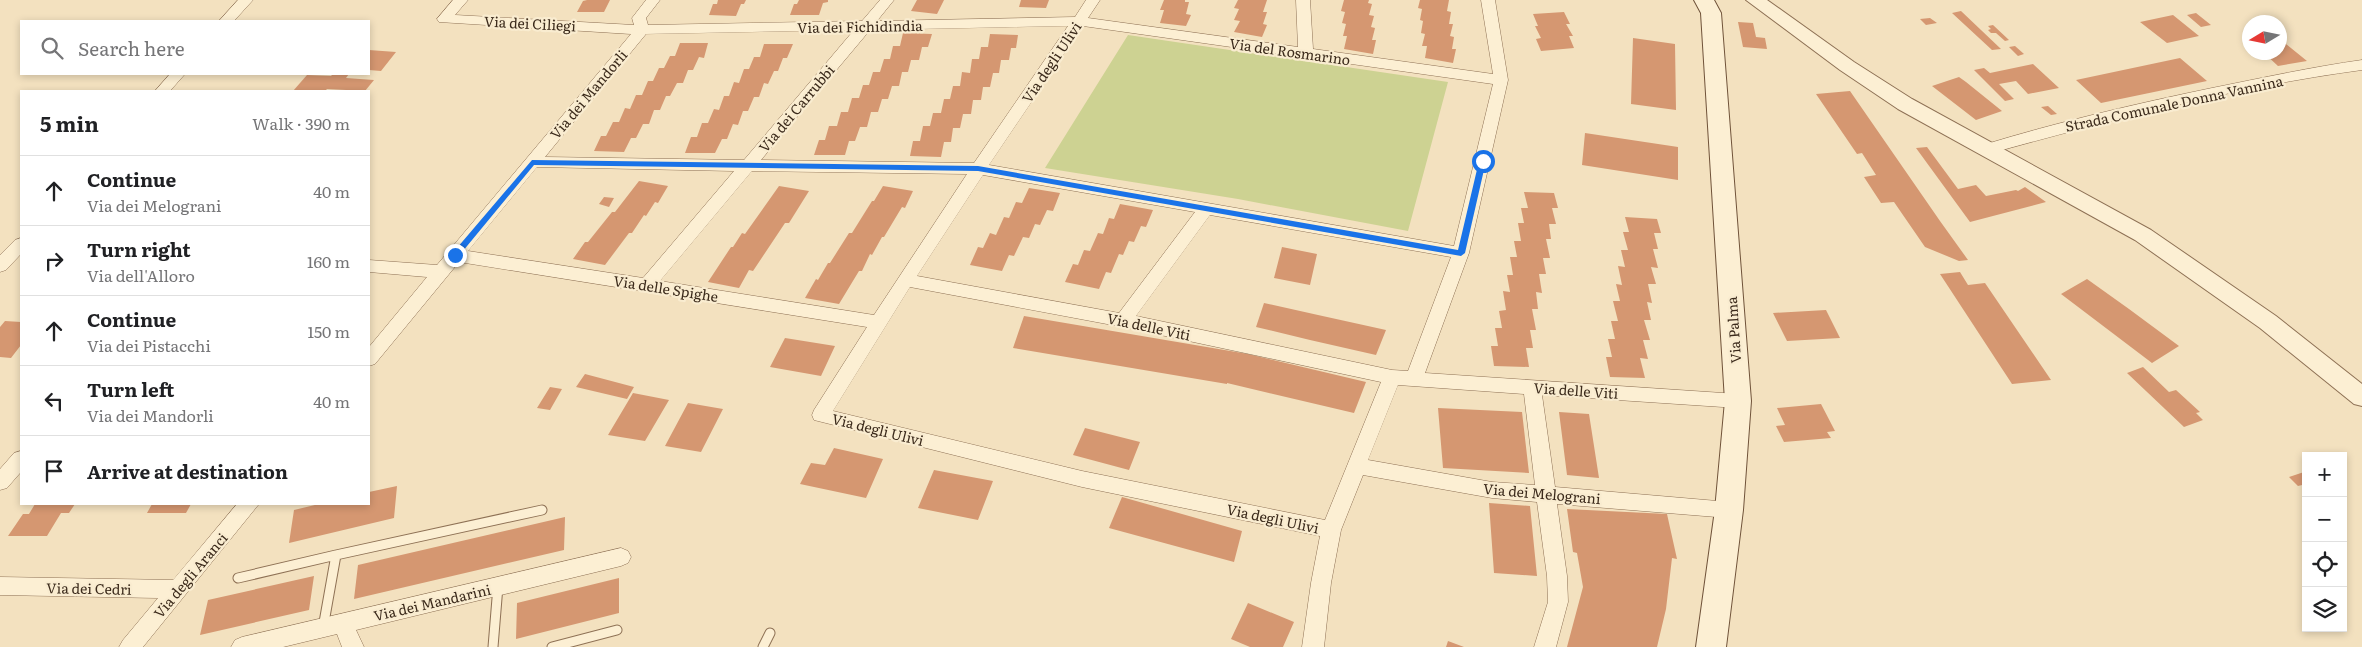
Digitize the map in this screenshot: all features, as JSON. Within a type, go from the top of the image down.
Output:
[{"type":"main road","name":"Via Palma","points":[[1706,3],[1738,400],[1729,510],[1711,647]]},
{"type":"street","points":[[227,20],[246,0]]},
{"type":"street","name":"Via dei Ciliegi","points":[[461,0],[444,19],[642,30]]},
{"type":"street","name":"Via dei Mandorli","points":[[455,255],[642,30],[639,18],[653,0]]},
{"type":"street","name":"Via dei Carrubbi","points":[[647,285],[887,0]]},
{"type":"street","name":"Via degli Ulivi","points":[[1094,0],[978,169],[878,322],[821,415],[1082,479],[1331,530]]},
{"type":"street","points":[[1303,0],[1306,53]]},
{"type":"street","points":[[1313,647],[1321,583],[1331,530],[1392,376],[1414,379],[1461,253],[1502,80],[1488,0]]},
{"type":"street","points":[[1755,0],[1800,30],[1847,66],[1905,104],[2143,236],[2268,322],[2362,397]]},
{"type":"street","points":[[1773,0],[1800,30]]},
{"type":"street","name":"Via dei Fichidindia","points":[[642,30],[1079,21]]},
{"type":"street","name":"Via del Rosmarino","points":[[1079,21],[1502,80]]},
{"type":"street","name":"Strada Comunale Donna Vannina","points":[[1988,149],[2038,132],[2330,69],[2362,65]]},
{"type":"street","points":[[163,90],[177,75]]},
{"type":"street","points":[[532,162],[978,169],[1461,253]]},
{"type":"street","points":[[1123,320],[1206,209]]},
{"type":"street","points":[[0,266],[20,245]]},
{"type":"street","points":[[370,358],[455,255]]},
{"type":"street","name":"Via delle Spighe","points":[[455,255],[878,322]]},
{"type":"street","points":[[370,266],[441,272]]},
{"type":"street","name":"Via delle Viti","points":[[905,280],[1123,320],[1392,376]]},
{"type":"street","name":"Via delle Viti","points":[[1414,379],[1738,400]]},
{"type":"street","points":[[1532,387],[1558,602],[1546,647]]},
{"type":"street","points":[[0,482],[20,460]]},
{"type":"street","name":"Via dei Melograni","points":[[1357,466],[1492,490],[1729,510]]},
{"type":"street","name":"Via degli Aranci","points":[[130,647],[248,505]]},
{"type":"street","name":"Via dei Mandarini","points":[[242,647],[272,644],[332,626],[621,557]]},
{"type":"street","name":"Via dei Cedri","points":[[0,586],[179,589]]},
{"type":"street","points":[[332,626],[353,647]]},
{"type":"lane","points":[[238,578],[542,510]]},
{"type":"lane","points":[[332,626],[336,555]]},
{"type":"lane","points":[[493,647],[498,586]]},
{"type":"lane","points":[[552,647],[617,630]]},
{"type":"lane","points":[[763,647],[770,633]]},
{"type":"green space","points":[[1128,35],[1448,82],[1408,231],[1238,199],[1045,168]]},
{"type":"building","points":[[610,0],[604,12],[577,12],[583,1]]},
{"type":"building","points":[[718,0],[746,0],[744,4],[741,4],[736,16],[709,15],[713,4],[717,4]]},
{"type":"building","points":[[799,0],[828,0],[828,2],[823,3],[819,15],[790,15],[794,4],[797,4]]},
{"type":"building","points":[[917,0],[944,0],[937,14],[911,11]]},
{"type":"building","points":[[1021,0],[1049,0],[1046,8],[1019,7]]},
{"type":"building","points":[[1164,0],[1185,0],[1185,2],[1189,2],[1186,14],[1191,15],[1186,26],[1160,23],[1164,10],[1160,10]]},
{"type":"building","points":[[1238,0],[1267,0],[1263,12],[1267,12],[1263,24],[1267,25],[1262,37],[1234,32],[1240,21],[1234,20],[1239,9],[1234,8]]},
{"type":"building","points":[[1344,0],[1369,0],[1368,3],[1372,4],[1369,15],[1374,16],[1371,27],[1375,28],[1372,40],[1376,40],[1373,54],[1344,49],[1347,36],[1343,36],[1346,24],[1342,23],[1345,12],[1341,11]]},
{"type":"building","points":[[1420,0],[1449,0],[1447,11],[1451,12],[1449,24],[1453,24],[1450,36],[1454,37],[1452,49],[1456,49],[1453,63],[1425,58],[1427,46],[1422,46],[1425,34],[1421,33],[1423,21],[1420,20],[1422,9],[1418,8]]},
{"type":"building","points":[[1961,11],[2001,49],[1992,50],[1952,13]]},
{"type":"building","points":[[1564,12],[1570,24],[1566,24],[1573,36],[1569,36],[1574,48],[1541,51],[1536,39],[1541,38],[1535,26],[1538,26],[1533,14]]},
{"type":"building","points":[[2196,13],[2211,25],[2201,27],[2187,15]]},
{"type":"building","points":[[2173,15],[2199,36],[2167,43],[2140,22]]},
{"type":"building","points":[[1930,18],[1937,23],[1926,25],[1920,19]]},
{"type":"building","points":[[1738,22],[1753,23],[1756,37],[1765,38],[1767,49],[1743,47]]},
{"type":"building","points":[[1993,25],[2009,40],[2005,41],[1996,33],[1991,33],[1988,30],[1991,29],[1988,26]]},
{"type":"building","points":[[903,33],[932,34],[928,47],[922,47],[919,60],[911,60],[908,72],[902,72],[899,86],[892,86],[888,99],[882,99],[878,112],[871,112],[867,127],[860,127],[855,141],[849,141],[845,155],[814,155],[819,140],[825,140],[829,126],[837,126],[841,112],[848,112],[852,98],[859,98],[863,85],[869,85],[873,72],[880,72],[884,59],[890,59],[893,46],[900,46]]},
{"type":"building","points":[[990,34],[1018,35],[1016,48],[1011,48],[1009,60],[1001,60],[999,73],[993,73],[990,87],[983,87],[981,100],[973,100],[971,114],[963,114],[960,128],[953,128],[951,142],[944,142],[941,157],[910,156],[913,141],[920,141],[923,126],[930,126],[933,113],[941,113],[944,99],[950,99],[953,86],[960,86],[962,72],[970,73],[972,59],[979,59],[981,47],[988,47]]},
{"type":"building","points":[[1633,38],[1675,44],[1676,110],[1631,104]]},
{"type":"building","points":[[680,43],[708,43],[704,58],[699,57],[693,70],[688,70],[683,83],[677,83],[670,96],[666,96],[660,110],[654,110],[649,124],[643,124],[636,138],[631,138],[624,152],[594,151],[601,136],[606,136],[613,122],[619,122],[625,108],[630,109],[636,95],[642,95],[648,81],[653,81],[659,68],[664,68],[670,56],[675,56]]},
{"type":"building","points":[[764,44],[793,44],[787,58],[783,58],[778,71],[774,71],[768,84],[764,83],[759,97],[754,97],[748,111],[743,111],[738,125],[733,124],[727,139],[722,139],[715,153],[685,153],[691,137],[697,137],[702,123],[708,123],[714,109],[719,110],[724,96],[729,96],[734,82],[739,83],[744,69],[749,69],[754,57],[760,57]]},
{"type":"building","points":[[2287,45],[2307,61],[2278,66],[2272,60],[2287,60]]},
{"type":"building","points":[[2015,46],[2024,54],[2018,56],[2009,47]]},
{"type":"building","points":[[370,50],[396,52],[381,71],[370,70]]},
{"type":"building","points":[[2180,58],[2207,81],[2101,103],[2076,80]]},
{"type":"building","points":[[2033,64],[2059,88],[2028,94],[2016,81],[1999,84],[2014,99],[2005,101],[1974,70],[1984,68],[1990,73]]},
{"type":"building","points":[[307,75],[348,75],[346,78],[374,80],[366,90],[294,90]]},
{"type":"building","points":[[1959,77],[2002,111],[1976,120],[1932,86]]},
{"type":"building","points":[[1850,91],[1968,260],[1959,261],[1925,247],[1894,202],[1881,203],[1864,177],[1876,175],[1862,153],[1857,154],[1816,94]]},
{"type":"building","points":[[2048,106],[2057,114],[2051,115],[2041,107]]},
{"type":"building","points":[[1585,133],[1678,147],[1678,180],[1582,165]]},
{"type":"building","points":[[1927,147],[1958,189],[1976,185],[1986,196],[2018,191],[2025,187],[2046,202],[1970,222],[1916,148]]},
{"type":"building","points":[[639,181],[668,186],[658,203],[655,202],[646,216],[644,215],[632,233],[629,233],[605,265],[573,259],[585,242],[588,242],[612,212],[615,212]]},
{"type":"building","points":[[779,186],[809,191],[789,223],[785,223],[753,271],[749,270],[739,288],[708,282],[731,247],[733,247],[742,233],[745,234]]},
{"type":"building","points":[[883,186],[913,191],[905,208],[902,207],[872,255],[870,254],[862,271],[859,271],[839,304],[805,298],[816,279],[818,280],[849,233],[852,233]]},
{"type":"building","points":[[1029,188],[1060,193],[1053,211],[1047,210],[1040,225],[1035,224],[1029,238],[1023,237],[1014,256],[1009,255],[1002,271],[970,265],[978,247],[983,248],[990,233],[996,235],[1004,217],[1009,218],[1016,202],[1022,203]]},
{"type":"building","points":[[1524,192],[1554,193],[1558,208],[1552,208],[1556,224],[1549,224],[1551,239],[1546,239],[1550,258],[1543,258],[1546,274],[1539,274],[1542,293],[1536,292],[1538,309],[1532,309],[1536,330],[1530,330],[1533,348],[1526,348],[1529,367],[1494,366],[1491,346],[1498,346],[1495,328],[1502,328],[1499,311],[1506,310],[1503,291],[1510,292],[1507,275],[1513,275],[1510,257],[1517,257],[1514,241],[1521,241],[1518,223],[1524,223],[1521,208],[1528,208]]},
{"type":"building","points":[[604,197],[614,198],[609,207],[599,204]]},
{"type":"building","points":[[1120,204],[1153,210],[1146,227],[1141,226],[1134,242],[1129,241],[1123,255],[1119,254],[1111,273],[1106,272],[1099,289],[1065,282],[1073,264],[1078,265],[1084,250],[1090,251],[1098,233],[1103,234],[1109,218],[1114,219]]},
{"type":"building","points":[[1625,217],[1657,219],[1661,233],[1654,233],[1658,249],[1653,249],[1658,268],[1651,267],[1656,284],[1648,284],[1652,303],[1647,302],[1651,320],[1644,320],[1650,340],[1643,340],[1648,359],[1640,358],[1645,378],[1610,377],[1606,357],[1612,357],[1608,339],[1615,339],[1611,321],[1618,321],[1613,301],[1620,301],[1616,284],[1622,285],[1618,266],[1625,267],[1621,250],[1628,250],[1623,232],[1629,232]]},
{"type":"building","points":[[1282,247],[1317,254],[1310,285],[1274,278]]},
{"type":"building","points":[[1960,272],[1968,285],[1985,283],[2051,380],[2012,384],[1940,274]]},
{"type":"building","points":[[2087,279],[2179,346],[2152,363],[2061,294]]},
{"type":"building","points":[[1264,303],[1386,330],[1376,355],[1256,327]]},
{"type":"building","points":[[1826,310],[1840,338],[1787,341],[1773,313]]},
{"type":"building","points":[[1024,316],[1248,354],[1366,382],[1354,413],[1227,383],[1013,348]]},
{"type":"building","points":[[5,321],[20,322],[20,346],[11,358],[0,357],[0,327]]},
{"type":"building","points":[[785,338],[835,346],[821,376],[770,367]]},
{"type":"building","points":[[2143,367],[2169,392],[2176,390],[2200,412],[2196,413],[2203,420],[2184,427],[2127,373]]},
{"type":"building","points":[[585,374],[634,387],[627,399],[576,387]]},
{"type":"building","points":[[550,387],[562,389],[550,410],[537,408]]},
{"type":"building","points":[[633,393],[669,400],[645,441],[608,435]]},
{"type":"building","points":[[688,403],[723,409],[701,452],[665,446]]},
{"type":"building","points":[[1821,404],[1835,431],[1827,432],[1831,438],[1784,442],[1776,426],[1785,425],[1777,408]]},
{"type":"building","points":[[1438,408],[1522,412],[1529,473],[1443,468]]},
{"type":"building","points":[[1559,412],[1589,414],[1599,478],[1567,475]]},
{"type":"building","points":[[1085,428],[1140,442],[1129,470],[1073,455]]},
{"type":"building","points":[[834,448],[883,459],[866,498],[800,484],[811,463],[825,465]]},
{"type":"building","points":[[934,470],[993,481],[978,520],[918,508]]},
{"type":"building","points":[[2302,473],[2302,485],[2298,486],[2289,477]]},
{"type":"building","points":[[397,486],[394,518],[289,543],[294,510],[315,505],[370,505],[370,492]]},
{"type":"building","points":[[1122,497],[1242,531],[1234,562],[1109,528]]},
{"type":"building","points":[[1489,503],[1530,506],[1537,576],[1494,573]]},
{"type":"building","points":[[34,505],[74,505],[69,513],[61,513],[47,536],[8,536],[23,514],[29,514]]},
{"type":"building","points":[[151,505],[190,505],[186,513],[147,513]]},
{"type":"building","points":[[1567,509],[1667,514],[1677,559],[1672,558],[1666,609],[1657,647],[1567,647],[1583,587],[1577,553],[1573,552]]},
{"type":"building","points":[[565,517],[564,550],[354,599],[358,565]]},
{"type":"building","points":[[314,576],[309,610],[200,635],[208,600]]},
{"type":"building","points":[[619,578],[619,613],[516,639],[517,603]]},
{"type":"building","points":[[1248,603],[1294,622],[1283,647],[1250,647],[1231,639]]},
{"type":"building","points":[[1448,641],[1464,647],[1446,647]]},
{"type":"route","points":[[455,255],[532,162],[978,169],[1461,253],[1483,161]]}]
